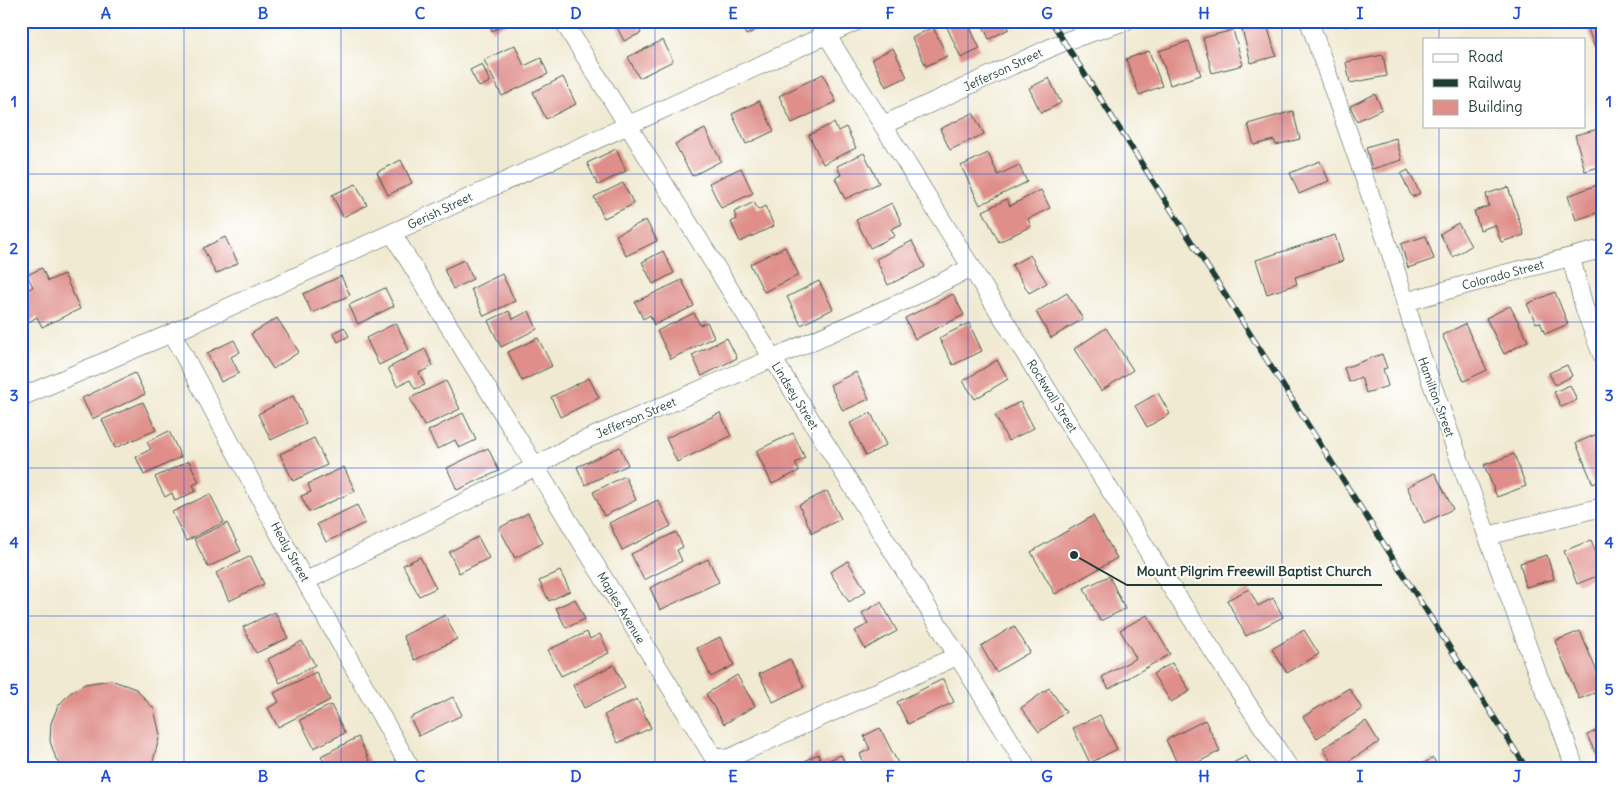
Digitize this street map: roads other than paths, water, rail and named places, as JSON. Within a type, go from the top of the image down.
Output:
[{"type":"street","name":"Lindsey Street","points":[[563,21],[1028,769]]},
{"type":"street","name":"Gerish Street","points":[[21,397],[172,334],[627,126],[822,28],[857,21]]},
{"type":"street","name":"Jefferson Street","points":[[883,125],[1064,42],[1126,21]]},
{"type":"street","name":"Hamilton Street","points":[[1309,21],[1390,251],[1421,354],[1575,769]]},
{"type":"street","name":"Rockwall Street","points":[[822,28],[1156,564],[1290,769]]},
{"type":"street","name":"Maples Avenue","points":[[392,233],[705,746],[718,758],[734,756],[957,656]]},
{"type":"street","name":"Colorado Street","points":[[1405,302],[1602,249]]},
{"type":"street","points":[[1571,258],[1585,310],[1602,355]]},
{"type":"street","name":"Jefferson Street","points":[[306,581],[535,467],[569,447],[772,359],[972,268]]},
{"type":"street","name":"Healy Street","points":[[172,334],[411,769]]},
{"type":"street","points":[[1487,536],[1602,508]]},
{"type":"railway","points":[[1051,21],[1527,769]]},
{"type":"place","name":"Mount Pilgrim Freewill Baptist Church","points":[[1074,555]]}]
